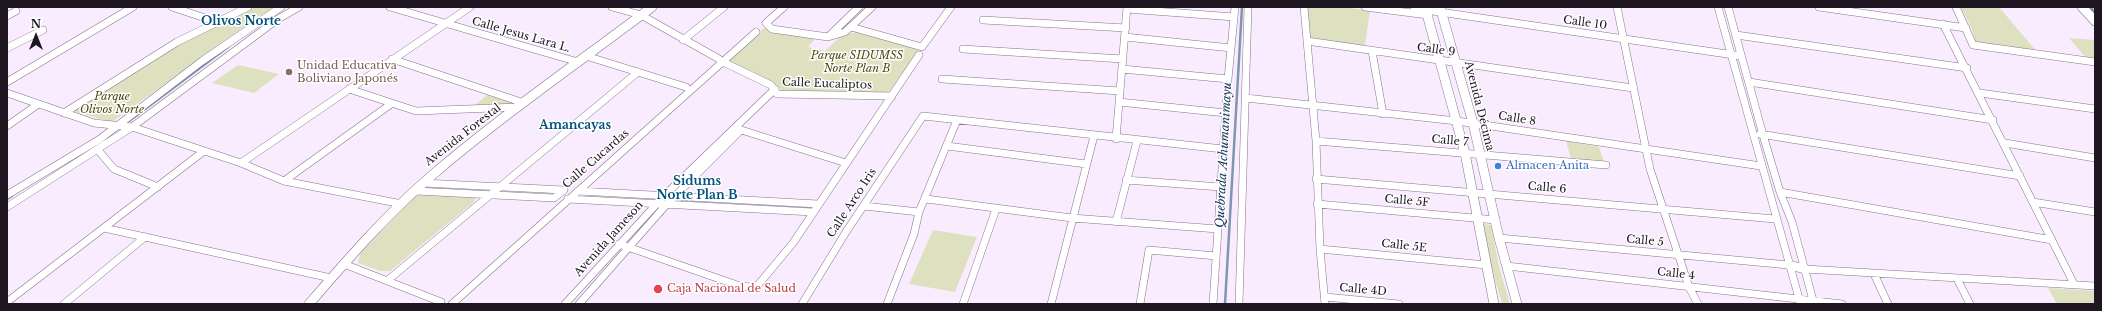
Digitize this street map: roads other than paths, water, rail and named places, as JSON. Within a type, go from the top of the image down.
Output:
[{"type":"main road","name":"Avenida Forestal","points":[[309,304],[344,264],[423,183],[521,105],[652,7]]},
{"type":"main road","points":[[2082,7],[2095,21]]},
{"type":"main road","points":[[1426,10],[1466,153],[1472,193],[1494,304]]},
{"type":"main road","name":"Avenida Décima","points":[[1441,10],[1473,123],[1499,238],[1517,304]]},
{"type":"main road","points":[[1789,265],[1805,269]]},
{"type":"street","points":[[7,82],[100,25],[133,7]]},
{"type":"street","points":[[172,7],[214,21]]},
{"type":"street","points":[[64,113],[181,38],[214,21],[248,7]]},
{"type":"street","points":[[7,195],[100,139],[114,126],[202,60],[281,7]]},
{"type":"street","points":[[7,207],[132,127],[278,19],[299,7]]},
{"type":"street","name":"Calle Jesus Lara L.","points":[[390,7],[446,24],[638,72],[686,87]]},
{"type":"street","points":[[241,163],[470,7]]},
{"type":"street","name":"Calle Eucaliptos","points":[[612,7],[641,15],[721,61],[771,85],[777,94],[892,96]]},
{"type":"street","points":[[683,40],[724,7]]},
{"type":"street","points":[[784,7],[766,23],[772,30],[828,37],[845,32],[872,7]]},
{"type":"street","points":[[828,37],[859,7]]},
{"type":"street","points":[[619,244],[740,286],[751,287],[763,281],[793,243],[951,7]]},
{"type":"street","points":[[1213,304],[1228,79],[1235,7]]},
{"type":"street","points":[[1238,304],[1248,7]]},
{"type":"street","points":[[1304,7],[1311,105],[1316,141],[1317,204],[1325,301]]},
{"type":"street","name":"Calle 10","points":[[1365,7],[1441,10],[1741,56]]},
{"type":"street","name":"Calle 10","points":[[1414,7],[1426,10]]},
{"type":"street","points":[[1617,7],[1622,38],[1648,150],[1650,169],[1689,287],[1698,304]]},
{"type":"street","points":[[1718,7],[1746,105],[1775,219],[1800,302]]},
{"type":"street","points":[[1728,7],[1780,192],[1792,222],[1813,302]]},
{"type":"street","points":[[1819,7],[1966,28]]},
{"type":"street","points":[[1956,7],[1973,45],[2095,62]]},
{"type":"street","points":[[1116,139],[1127,8],[1234,17]]},
{"type":"street","points":[[7,16],[16,11]]},
{"type":"street","points":[[983,20],[1126,28]]},
{"type":"street","points":[[1943,24],[1980,93],[2074,284]]},
{"type":"street","points":[[851,27],[921,51]]},
{"type":"street","points":[[7,48],[43,30]]},
{"type":"street","name":"Calle Cucardas","points":[[452,304],[721,61],[756,32]]},
{"type":"street","points":[[1736,35],[1967,68]]},
{"type":"street","points":[[1125,37],[1231,48]]},
{"type":"street","name":"Calle 9","points":[[1307,41],[1633,88]]},
{"type":"street","points":[[963,49],[1123,59]]},
{"type":"street","points":[[1372,50],[1383,114]]},
{"type":"street","points":[[392,59],[521,105]]},
{"type":"street","points":[[1122,69],[1228,79]]},
{"type":"street","points":[[388,280],[489,194],[638,72]]},
{"type":"street","points":[[942,79],[1120,91]]},
{"type":"street","points":[[1749,82],[1993,120]]},
{"type":"street","points":[[349,89],[416,111],[521,105]]},
{"type":"street","name":"Avenida Jameson","points":[[579,304],[666,205],[775,89]]},
{"type":"street","points":[[1980,93],[2095,109]]},
{"type":"street","points":[[7,94],[94,123],[132,127],[241,163],[284,181],[402,204]]},
{"type":"street","name":"Calle 8","points":[[1246,98],[1473,123],[1761,166]]},
{"type":"street","points":[[1119,102],[1226,113]]},
{"type":"street","points":[[284,181],[391,104]]},
{"type":"street","points":[[7,126],[37,105]]},
{"type":"street","name":"Calle Arco Iris","points":[[802,304],[846,232],[923,116],[957,120]]},
{"type":"street","points":[[887,304],[914,234],[919,212],[926,199],[957,120],[1116,139],[1223,149]]},
{"type":"street","points":[[737,129],[846,163]]},
{"type":"street","name":"Avenida Jameson","points":[[565,304],[656,204],[737,129]]},
{"type":"street","points":[[1752,133],[2020,176]]},
{"type":"street","points":[[1051,304],[1094,136]]},
{"type":"street","points":[[1116,222],[1137,141]]},
{"type":"street","name":"Calle 7","points":[[1316,141],[1606,165]]},
{"type":"street","points":[[2005,144],[2095,158]]},
{"type":"street","points":[[947,146],[1086,164]]},
{"type":"street","points":[[98,150],[114,169],[158,187]]},
{"type":"street","points":[[7,302],[204,151]]},
{"type":"street","name":"Calle 6","points":[[1316,179],[1775,219]]},
{"type":"street","points":[[1126,180],[1221,187]]},
{"type":"street","points":[[416,191],[554,198],[564,190],[423,183]]},
{"type":"street","points":[[578,191],[818,204]]},
{"type":"street","points":[[1780,192],[2052,240]]},
{"type":"street","points":[[568,199],[813,212]]},
{"type":"street","points":[[926,199],[1072,218],[1218,230]]},
{"type":"street","points":[[2033,202],[2095,212]]},
{"type":"street","name":"Calle 5F","points":[[1317,204],[1496,220]]},
{"type":"street","points":[[864,206],[919,212]]},
{"type":"street","points":[[963,304],[996,208]]},
{"type":"street","points":[[104,228],[331,278]]},
{"type":"street","points":[[64,304],[145,237]]},
{"type":"street","name":"Calle 5","points":[[1499,238],[1789,265]]},
{"type":"street","name":"Calle 5E","points":[[1320,249],[1486,265]]},
{"type":"street","points":[[1140,304],[1149,250],[1216,256]]},
{"type":"street","points":[[344,264],[441,302]]},
{"type":"street","name":"Calle 4","points":[[1507,266],[1689,287],[1800,302],[1842,304]]},
{"type":"street","points":[[1805,269],[2095,286]]},
{"type":"street","points":[[1874,274],[1888,304]]},
{"type":"street","points":[[1957,279],[1970,304]]},
{"type":"street","name":"Calle 4D","points":[[1325,301],[1399,304]]},
{"type":"waterway","name":"Quebrada Achumanimayu","points":[[1225,304],[1242,7]]},
{"type":"waterway","points":[[2090,7],[2095,12]]},
{"type":"waterway","points":[[129,121],[228,47]]},
{"type":"waterway","points":[[7,199],[12,196]]},
{"type":"place","name":"Unidad Educativa Boliviano Japonés","points":[[289,72]]},
{"type":"place","name":"Almacen Anita","points":[[1498,166]]},
{"type":"place","name":"Caja Nacional de Salud","points":[[658,289]]},
{"type":"district","name":"Olivos Norte","points":[[241,22]]},
{"type":"district","name":"Amancayas","points":[[575,126]]},
{"type":"district","name":"Sidums Norte Plan B","points":[[697,189]]},
{"type":"park label","name":"Parque SIDUMSS Norte Plan B","points":[[857,62]]},
{"type":"park label","name":"Parque Olivos Norte","points":[[112,103]]}]
